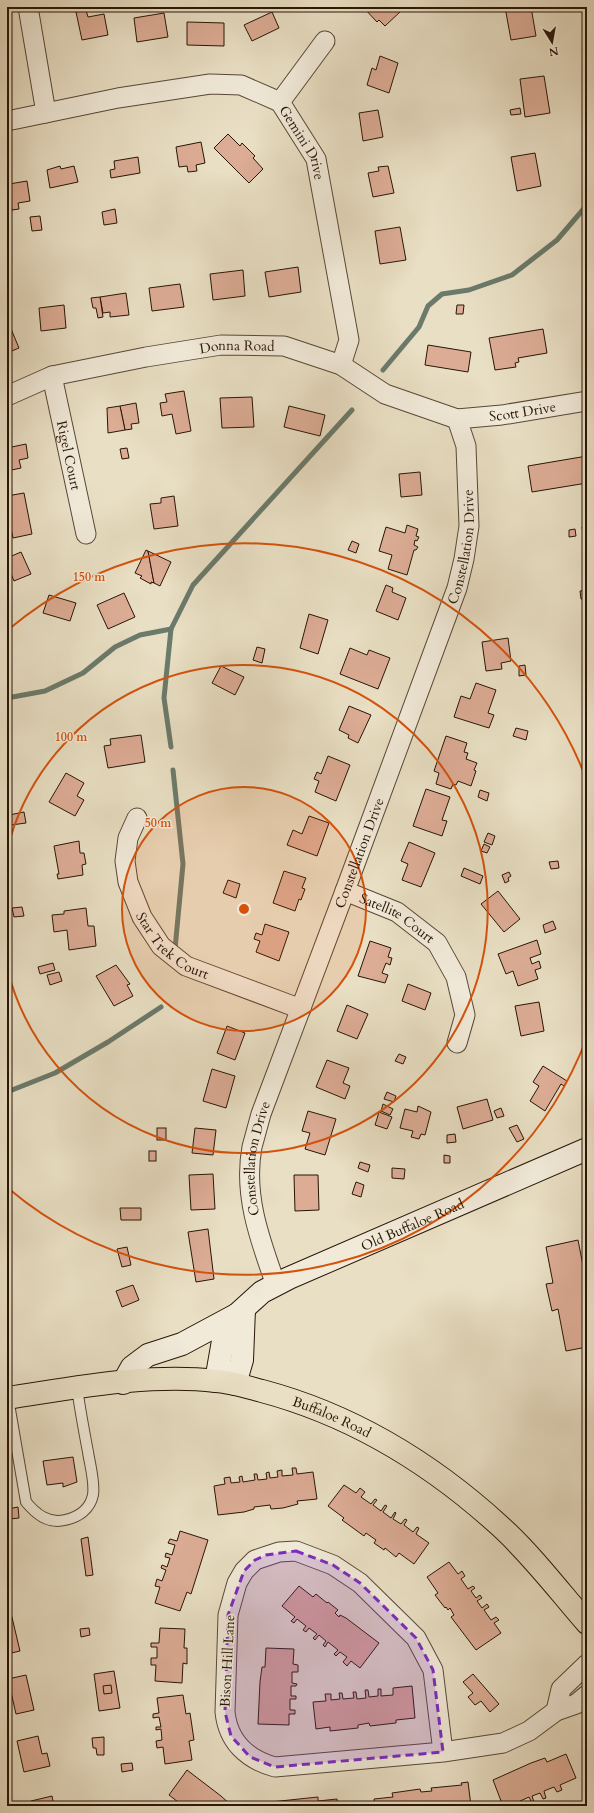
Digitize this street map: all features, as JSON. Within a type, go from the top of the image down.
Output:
[{"type":"main road","name":"Buffaloe Road","points":[[8,1398],[77,1388],[176,1379],[226,1382],[292,1399],[340,1418],[404,1451],[447,1481],[501,1527],[587,1623]]},
{"type":"street","points":[[28,7],[46,112]]},
{"type":"street","points":[[280,102],[324,41]]},
{"type":"street","name":"Gemini Drive","points":[[7,121],[118,98],[210,84],[241,85],[280,102],[316,159],[349,340],[341,365]]},
{"type":"street","name":"Donna Road","points":[[7,396],[52,376],[146,357],[221,345],[284,346],[341,365],[385,394],[457,419]]},
{"type":"street","name":"Rigel Court","points":[[52,376],[86,534]]},
{"type":"street","name":"Scott Drive","points":[[457,419],[516,413],[587,401]]},
{"type":"street","name":"Constellation Drive","points":[[276,1285],[256,1224],[251,1199],[252,1148],[260,1114],[346,891],[457,588],[464,559],[469,526],[466,446],[457,419]]},
{"type":"street","name":"Star Trek Court","points":[[137,818],[128,838],[125,861],[128,882],[142,917],[161,946],[186,966],[301,1009]]},
{"type":"street","name":"Satellite Court","points":[[346,891],[397,912],[437,943],[456,977],[464,1015],[458,1044]]},
{"type":"street","name":"Old Buffaloe Road","points":[[123,1383],[132,1367],[148,1355],[182,1344],[240,1312],[262,1292],[587,1149]]},
{"type":"street","points":[[226,1382],[242,1360],[240,1312]]},
{"type":"street","name":"Bison Hill Lane","points":[[443,1752],[433,1670],[425,1653],[416,1638],[360,1583],[333,1565],[296,1551],[279,1552],[255,1560],[244,1571],[238,1583],[228,1615],[225,1697],[226,1725],[239,1748],[262,1764],[274,1767],[443,1752],[502,1743],[529,1731],[556,1711],[576,1704],[587,1695]]},
{"type":"street","points":[[556,1711],[561,1689],[587,1664]]},
{"type":"lane","points":[[8,1398],[26,1502],[33,1510],[45,1519],[55,1522],[79,1515],[88,1506],[93,1494],[92,1475],[77,1388]]},
{"type":"highlighted area","points":[[296,1551],[333,1565],[360,1583],[416,1638],[425,1653],[433,1670],[443,1752],[275,1767],[250,1757],[231,1736],[225,1712],[228,1615],[244,1571],[255,1560],[266,1555]]},
{"type":"building","points":[[363,7],[397,7],[401,11],[385,26],[379,20],[377,22]]},
{"type":"building","points":[[444,7],[458,7],[444,10]]},
{"type":"building","points":[[505,7],[531,7],[536,36],[511,40]]},
{"type":"building","points":[[86,10],[88,17],[104,14],[108,35],[82,40],[76,12]]},
{"type":"building","points":[[272,12],[279,28],[252,41],[244,25]]},
{"type":"building","points":[[164,13],[168,37],[137,42],[134,18]]},
{"type":"building","points":[[187,22],[224,23],[224,46],[187,45]]},
{"type":"building","points":[[380,56],[398,63],[389,93],[367,85],[372,68],[376,70]]},
{"type":"building","points":[[544,76],[550,113],[525,117],[520,79]]},
{"type":"building","points":[[520,108],[521,114],[511,115],[510,110]]},
{"type":"building","points":[[378,110],[383,137],[363,141],[359,113]]},
{"type":"building","points":[[228,134],[240,146],[242,143],[255,156],[253,158],[263,169],[249,183],[214,148]]},
{"type":"building","points":[[201,142],[205,163],[196,165],[197,171],[188,172],[187,166],[179,167],[176,147]]},
{"type":"building","points":[[535,153],[541,186],[517,191],[511,157]]},
{"type":"building","points":[[138,157],[140,173],[111,178],[110,170],[115,169],[114,161]]},
{"type":"building","points":[[60,166],[61,169],[74,166],[78,182],[50,188],[47,170]]},
{"type":"building","points":[[388,166],[394,193],[373,197],[368,173],[379,171],[378,167]]},
{"type":"building","points":[[7,181],[9,184],[27,181],[30,201],[18,203],[19,209],[12,210],[11,204],[7,205]]},
{"type":"building","points":[[115,209],[117,223],[104,225],[102,212]]},
{"type":"building","points":[[40,216],[42,230],[32,231],[30,217]]},
{"type":"building","points":[[400,227],[406,260],[380,264],[375,231]]},
{"type":"building","points":[[298,267],[301,292],[269,297],[265,272]]},
{"type":"building","points":[[243,270],[245,296],[213,300],[210,274]]},
{"type":"building","points":[[180,284],[184,307],[152,311],[149,288]]},
{"type":"building","points":[[126,293],[129,315],[110,317],[110,312],[103,313],[100,297]]},
{"type":"building","points":[[100,297],[103,317],[98,318],[96,308],[93,308],[91,298]]},
{"type":"building","points":[[64,305],[66,328],[41,331],[39,308]]},
{"type":"building","points":[[457,305],[464,305],[463,314],[456,314]]},
{"type":"building","points":[[9,324],[19,348],[7,353],[7,325]]},
{"type":"building","points":[[543,329],[547,353],[518,358],[519,362],[515,363],[516,367],[495,370],[489,338]]},
{"type":"building","points":[[428,345],[471,352],[468,372],[425,365]]},
{"type":"building","points":[[184,391],[191,431],[176,434],[172,414],[162,416],[160,403],[167,402],[165,394]]},
{"type":"building","points":[[252,397],[254,427],[222,428],[220,398]]},
{"type":"building","points":[[136,403],[139,423],[131,424],[132,429],[125,430],[120,406]]},
{"type":"building","points":[[120,406],[125,430],[108,433],[107,408]]},
{"type":"building","points":[[289,406],[325,415],[320,436],[284,427]]},
{"type":"building","points":[[26,444],[28,458],[19,460],[21,468],[7,471],[7,448]]},
{"type":"building","points":[[127,448],[129,458],[122,459],[120,449]]},
{"type":"building","points":[[587,456],[587,483],[532,492],[528,466]]},
{"type":"building","points":[[420,472],[422,495],[401,497],[399,474]]},
{"type":"building","points":[[24,493],[32,534],[13,538],[7,510],[7,496]]},
{"type":"building","points":[[174,496],[178,526],[154,529],[150,504],[161,503],[161,498]]},
{"type":"building","points":[[407,525],[418,529],[416,536],[419,537],[417,541],[415,540],[414,545],[418,547],[414,550],[407,575],[388,569],[392,555],[379,551],[386,527],[405,533]]},
{"type":"building","points":[[582,527],[587,527],[587,533],[583,533]]},
{"type":"building","points":[[575,529],[576,536],[569,537],[569,530]]},
{"type":"building","points":[[352,541],[359,544],[356,553],[348,550]]},
{"type":"building","points":[[146,550],[148,551],[154,583],[151,582],[151,584],[140,578],[142,576],[135,573]]},
{"type":"building","points":[[148,551],[171,562],[160,586],[154,583]]},
{"type":"building","points":[[21,552],[31,574],[14,581],[7,564],[7,558]]},
{"type":"building","points":[[386,585],[393,588],[392,592],[406,598],[398,620],[376,611]]},
{"type":"building","points":[[587,590],[587,599],[581,599],[580,591]]},
{"type":"building","points":[[124,593],[135,617],[108,629],[97,605]]},
{"type":"building","points":[[49,595],[76,603],[70,621],[43,613]]},
{"type":"building","points":[[309,614],[328,620],[318,654],[300,648]]},
{"type":"building","points":[[508,638],[511,661],[501,663],[502,669],[486,671],[482,642]]},
{"type":"building","points":[[257,647],[265,649],[262,663],[253,660]]},
{"type":"building","points":[[350,648],[367,655],[369,650],[390,658],[378,689],[340,674]]},
{"type":"building","points":[[525,665],[526,675],[519,676],[519,666]]},
{"type":"building","points":[[221,666],[244,677],[235,695],[212,683]]},
{"type":"building","points":[[476,683],[496,690],[488,713],[494,715],[489,728],[454,717],[461,696],[470,699]]},
{"type":"building","points":[[349,706],[371,715],[358,743],[348,738],[349,735],[339,730]]},
{"type":"building","points":[[516,728],[528,731],[526,740],[513,736]]},
{"type":"building","points":[[141,735],[145,762],[108,768],[104,746],[111,745],[110,739]]},
{"type":"building","points":[[446,736],[467,743],[464,752],[468,753],[466,759],[477,763],[471,786],[458,781],[456,785],[453,784],[451,789],[436,784],[439,773],[434,771]]},
{"type":"building","points":[[328,756],[350,765],[336,801],[315,792],[319,781],[314,779],[317,772],[321,774]]},
{"type":"building","points":[[66,773],[84,783],[77,796],[84,800],[75,816],[49,802]]},
{"type":"building","points":[[426,789],[450,797],[442,820],[447,821],[442,836],[413,826]]},
{"type":"building","points":[[480,790],[489,793],[487,801],[478,797]]},
{"type":"building","points":[[24,812],[26,823],[11,825],[9,815]]},
{"type":"building","points":[[309,816],[329,823],[317,856],[287,845],[293,830],[302,834]]},
{"type":"building","points":[[488,833],[495,836],[492,845],[484,842]]},
{"type":"building","points":[[79,841],[80,853],[84,853],[86,864],[82,865],[83,875],[58,879],[57,874],[59,874],[54,846]]},
{"type":"building","points":[[409,842],[435,853],[421,887],[402,880],[408,864],[401,861]]},
{"type":"building","points":[[484,844],[490,847],[487,853],[481,851]]},
{"type":"building","points":[[558,861],[559,868],[551,869],[549,862]]},
{"type":"building","points":[[464,868],[483,876],[480,884],[461,876]]},
{"type":"building","points":[[284,871],[306,878],[302,888],[305,889],[301,900],[299,899],[295,911],[273,903]]},
{"type":"building","points":[[509,872],[511,876],[508,878],[509,881],[505,883],[502,875]]},
{"type":"building","points":[[228,880],[240,884],[236,898],[223,893]]},
{"type":"building","points":[[498,891],[520,919],[504,932],[481,904]]},
{"type":"building","points":[[22,907],[24,916],[14,917],[12,908]]},
{"type":"building","points":[[86,908],[88,926],[94,926],[96,946],[69,950],[67,930],[54,932],[52,915],[64,914],[64,911]]},
{"type":"building","points":[[553,921],[556,929],[545,933],[543,925]]},
{"type":"building","points":[[265,924],[289,932],[279,961],[256,952],[260,941],[254,939],[256,933],[262,935]]},
{"type":"building","points":[[537,940],[541,954],[530,958],[532,964],[539,961],[541,968],[535,970],[538,979],[518,986],[513,971],[506,974],[498,954]]},
{"type":"building","points":[[370,941],[391,948],[388,957],[392,958],[390,965],[386,963],[382,973],[388,975],[385,983],[358,976]]},
{"type":"building","points":[[53,963],[55,970],[40,974],[38,967]]},
{"type":"building","points":[[116,965],[130,984],[127,985],[133,996],[114,1006],[96,976]]},
{"type":"building","points":[[59,972],[62,981],[50,985],[47,975]]},
{"type":"building","points":[[408,984],[431,993],[425,1010],[402,1001]]},
{"type":"building","points":[[539,1002],[544,1031],[521,1036],[515,1006]]},
{"type":"building","points":[[347,1005],[368,1014],[357,1039],[337,1031]]},
{"type":"building","points":[[227,1026],[245,1033],[235,1060],[217,1053]]},
{"type":"building","points":[[399,1054],[406,1057],[403,1064],[395,1061]]},
{"type":"building","points":[[327,1060],[349,1068],[343,1083],[350,1086],[345,1099],[316,1087]]},
{"type":"building","points":[[543,1066],[567,1081],[564,1086],[561,1084],[545,1111],[530,1101],[539,1086],[533,1082]]},
{"type":"building","points":[[212,1069],[235,1076],[226,1108],[203,1101]]},
{"type":"building","points":[[387,1092],[396,1096],[394,1102],[384,1099]]},
{"type":"building","points":[[487,1099],[493,1120],[463,1129],[457,1107]]},
{"type":"building","points":[[383,1104],[393,1109],[390,1115],[381,1111]]},
{"type":"building","points":[[418,1106],[431,1112],[425,1135],[421,1134],[419,1139],[411,1137],[413,1131],[400,1128],[405,1109],[417,1112]]},
{"type":"building","points":[[501,1108],[504,1116],[497,1118],[494,1111]]},
{"type":"building","points":[[308,1111],[336,1119],[325,1155],[305,1149],[310,1133],[302,1131]]},
{"type":"building","points":[[379,1112],[392,1117],[387,1129],[375,1125]]},
{"type":"building","points":[[517,1125],[524,1139],[517,1142],[509,1128]]},
{"type":"building","points":[[157,1128],[166,1128],[166,1140],[157,1140]]},
{"type":"building","points":[[195,1128],[216,1130],[213,1155],[192,1153]]},
{"type":"building","points":[[455,1134],[456,1142],[447,1143],[447,1135]]},
{"type":"building","points":[[149,1151],[156,1151],[156,1161],[149,1161]]},
{"type":"building","points":[[444,1155],[450,1156],[450,1163],[444,1163]]},
{"type":"building","points":[[360,1162],[370,1165],[368,1172],[358,1168]]},
{"type":"building","points":[[392,1168],[405,1169],[404,1179],[392,1178]]},
{"type":"building","points":[[213,1174],[215,1209],[191,1210],[189,1175]]},
{"type":"building","points":[[294,1175],[318,1175],[319,1210],[295,1211]]},
{"type":"building","points":[[356,1182],[364,1185],[361,1197],[352,1194]]},
{"type":"building","points":[[120,1208],[141,1208],[141,1220],[121,1220]]},
{"type":"building","points":[[208,1229],[214,1279],[196,1282],[188,1232]]},
{"type":"building","points":[[578,1240],[587,1286],[587,1347],[566,1351],[558,1309],[552,1311],[546,1284],[553,1283],[546,1247]]},
{"type":"building","points":[[127,1247],[131,1265],[122,1267],[117,1249]]},
{"type":"building","points":[[133,1285],[139,1300],[122,1307],[116,1291]]},
{"type":"building","points":[[73,1457],[77,1482],[63,1487],[63,1483],[47,1485],[43,1461]]},
{"type":"building","points":[[292,1468],[296,1468],[297,1474],[313,1472],[317,1499],[297,1501],[298,1504],[283,1508],[271,1509],[270,1505],[254,1507],[254,1509],[244,1512],[218,1515],[214,1486],[225,1484],[224,1478],[230,1477],[231,1483],[240,1482],[239,1477],[242,1476],[243,1482],[255,1480],[254,1474],[257,1474],[258,1480],[267,1479],[266,1473],[269,1472],[270,1478],[278,1477],[277,1471],[282,1470],[282,1476],[293,1475]]},
{"type":"building","points":[[344,1485],[356,1493],[360,1488],[365,1492],[361,1497],[371,1504],[375,1499],[377,1500],[373,1505],[381,1511],[385,1505],[387,1506],[383,1512],[391,1518],[395,1512],[396,1513],[393,1519],[401,1524],[405,1519],[407,1520],[404,1525],[413,1532],[417,1527],[419,1528],[416,1534],[429,1543],[414,1564],[399,1553],[396,1557],[385,1548],[384,1550],[374,1543],[376,1540],[366,1533],[364,1536],[342,1520],[344,1518],[328,1506]]},
{"type":"building","points":[[18,1507],[19,1518],[10,1519],[8,1509]]},
{"type":"building","points":[[180,1531],[208,1540],[191,1594],[187,1592],[180,1611],[155,1603],[160,1587],[155,1586],[157,1579],[162,1581],[166,1570],[161,1568],[162,1565],[167,1567],[170,1558],[165,1557],[166,1553],[172,1555],[175,1545],[168,1543],[170,1539],[177,1541]]},
{"type":"building","points":[[88,1537],[93,1575],[86,1576],[81,1539]]},
{"type":"building","points":[[449,1562],[458,1574],[462,1571],[465,1576],[461,1579],[468,1589],[473,1586],[475,1588],[471,1591],[476,1598],[480,1595],[482,1598],[477,1601],[482,1608],[487,1604],[489,1607],[484,1610],[491,1620],[496,1617],[499,1620],[494,1623],[501,1633],[476,1650],[451,1617],[454,1615],[450,1608],[448,1610],[446,1607],[445,1608],[435,1595],[438,1593],[427,1577]]},
{"type":"building","points":[[299,1586],[313,1597],[316,1594],[327,1603],[328,1602],[338,1610],[335,1613],[339,1617],[340,1615],[346,1618],[379,1643],[360,1668],[351,1661],[347,1666],[343,1662],[347,1657],[340,1652],[336,1656],[334,1654],[338,1650],[328,1642],[325,1647],[323,1645],[326,1641],[319,1635],[315,1640],[313,1638],[317,1634],[309,1628],[306,1632],[303,1630],[306,1626],[297,1619],[294,1623],[291,1621],[295,1617],[282,1606]]},
{"type":"building","points":[[7,1609],[10,1609],[20,1651],[7,1654]]},
{"type":"building","points":[[89,1628],[90,1635],[81,1637],[80,1629]]},
{"type":"building","points":[[160,1628],[185,1629],[184,1648],[187,1648],[187,1664],[183,1663],[182,1683],[155,1681],[156,1665],[151,1665],[151,1658],[157,1658],[157,1647],[151,1647],[151,1643],[159,1643]]},
{"type":"building","points":[[266,1648],[294,1649],[293,1664],[298,1665],[298,1672],[292,1672],[292,1683],[297,1684],[296,1686],[291,1686],[291,1696],[296,1696],[296,1699],[290,1699],[290,1710],[295,1710],[295,1714],[289,1714],[289,1725],[258,1724],[260,1682],[262,1667],[265,1667]]},
{"type":"building","points":[[114,1671],[120,1708],[99,1711],[94,1674]]},
{"type":"building","points":[[473,1674],[499,1704],[490,1712],[481,1701],[475,1705],[468,1697],[473,1693],[463,1682]]},
{"type":"building","points":[[26,1675],[34,1710],[16,1714],[8,1679]]},
{"type":"building","points":[[111,1685],[112,1693],[104,1694],[103,1686]]},
{"type":"building","points":[[412,1686],[415,1718],[396,1720],[396,1723],[370,1726],[369,1723],[358,1725],[358,1728],[330,1731],[330,1727],[316,1729],[313,1702],[326,1701],[325,1694],[331,1694],[331,1700],[340,1699],[339,1693],[342,1693],[343,1699],[354,1698],[353,1692],[356,1692],[357,1699],[366,1698],[365,1690],[368,1690],[369,1697],[378,1696],[378,1689],[381,1689],[381,1696],[393,1695],[393,1688]]},
{"type":"building","points":[[183,1695],[186,1714],[190,1713],[194,1740],[189,1741],[192,1760],[165,1764],[163,1747],[157,1748],[156,1741],[162,1740],[161,1729],[156,1730],[156,1727],[161,1727],[159,1717],[153,1718],[153,1714],[159,1713],[157,1698]]},
{"type":"building","points":[[38,1736],[42,1754],[47,1753],[50,1766],[24,1772],[17,1741]]},
{"type":"building","points":[[104,1737],[104,1755],[97,1755],[96,1748],[93,1748],[92,1738]]},
{"type":"building","points":[[566,1754],[576,1778],[560,1785],[562,1790],[557,1792],[554,1787],[544,1791],[546,1798],[543,1799],[540,1793],[532,1796],[534,1802],[532,1803],[529,1797],[518,1802],[519,1806],[515,1806],[514,1803],[503,1806],[493,1780],[545,1758],[547,1762]]},
{"type":"building","points":[[132,1763],[133,1770],[122,1772],[121,1764]]},
{"type":"building","points":[[187,1770],[232,1806],[175,1806],[178,1802],[169,1795]]},
{"type":"building","points":[[468,1782],[471,1806],[375,1806],[374,1799],[393,1797],[392,1793],[420,1789],[421,1792],[432,1791],[431,1788],[462,1785],[461,1783]]},
{"type":"building","points":[[52,1796],[54,1806],[32,1806],[31,1801]]},
{"type":"building","points":[[318,1797],[318,1801],[337,1799],[338,1806],[261,1806],[261,1803]]},
{"type":"building","points":[[84,1802],[85,1806],[64,1806]]},
{"type":"waterway","points":[[383,370],[419,327],[428,306],[442,294],[469,290],[512,275],[557,240],[587,205]]},
{"type":"waterway","points":[[171,747],[164,698],[171,629],[193,585],[352,410]]},
{"type":"waterway","points":[[7,698],[45,691],[83,673],[115,647],[140,635],[171,629]]},
{"type":"waterway","points":[[173,770],[183,864],[175,949]]},
{"type":"waterway","points":[[7,1092],[55,1073],[108,1042],[161,1007]]}]
